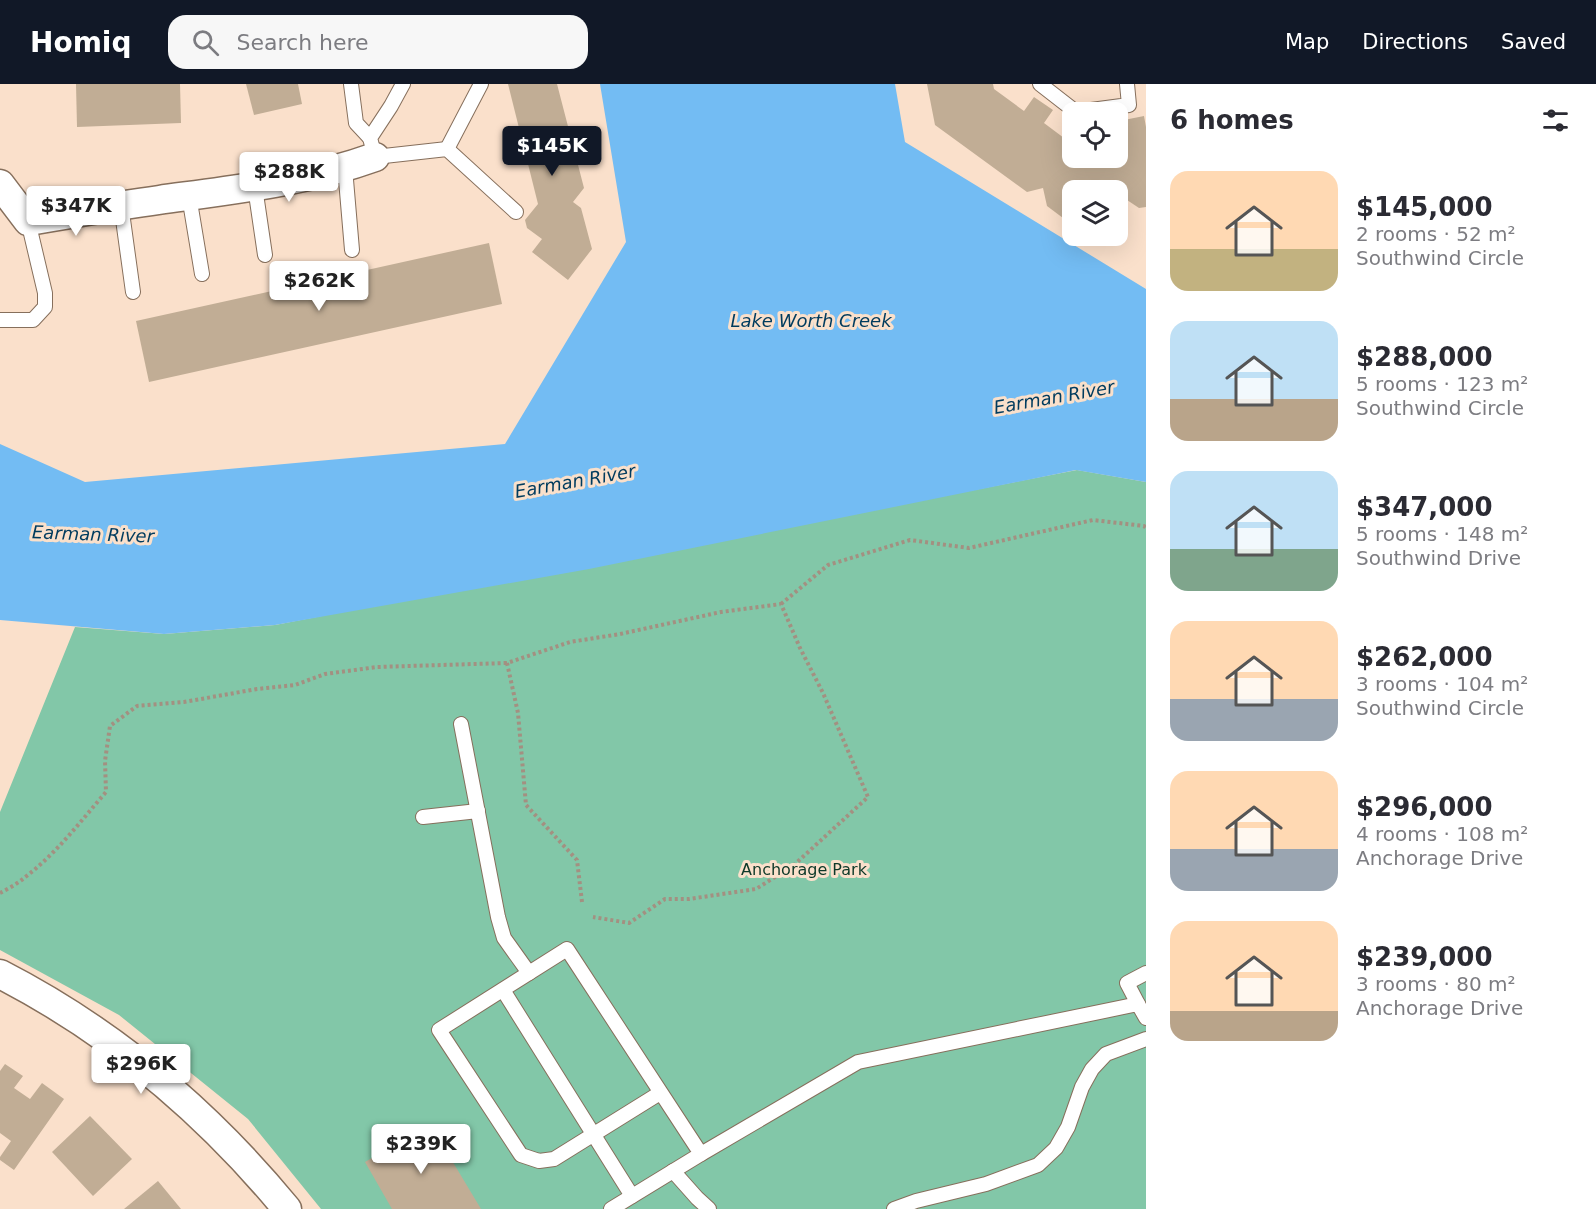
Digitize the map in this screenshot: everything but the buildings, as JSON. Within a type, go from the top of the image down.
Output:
[{"type":"street","points":[[0,184],[28,221],[121,205],[255,187],[345,168],[372,148]]},
{"type":"street","points":[[0,974],[30,989],[92,1029],[152,1073],[207,1122],[258,1174],[287,1209]]},
{"type":"lane","points":[[351,84],[356,123],[372,148]]},
{"type":"lane","points":[[372,148],[403,84]]},
{"type":"lane","points":[[447,149],[481,84]]},
{"type":"lane","points":[[1040,84],[1076,112],[1130,105],[1127,84]]},
{"type":"lane","points":[[372,148],[447,149],[516,212]]},
{"type":"lane","points":[[345,168],[352,250]]},
{"type":"lane","points":[[255,187],[265,255]]},
{"type":"lane","points":[[189,196],[202,274]]},
{"type":"lane","points":[[121,205],[133,292]]},
{"type":"lane","points":[[0,320],[33,320],[45,308],[45,293],[28,221]]},
{"type":"lane","points":[[461,724],[498,917],[504,938],[529,973]]},
{"type":"lane","points":[[423,817],[478,811]]},
{"type":"lane","points":[[660,1093],[554,1159],[539,1161],[520,1155],[439,1030],[567,949],[700,1154]]},
{"type":"lane","points":[[1146,973],[1127,983],[1146,1018]]},
{"type":"lane","points":[[503,990],[632,1196]]},
{"type":"lane","points":[[610,1209],[858,1062],[1138,1004]]},
{"type":"lane","points":[[894,1209],[986,1184],[1038,1165],[1056,1148],[1068,1127],[1082,1087],[1092,1069],[1106,1054],[1146,1039]]},
{"type":"lane","points":[[673,1171],[709,1209]]},
{"type":"path","points":[[0,893],[23,879],[47,859],[106,792],[105,761],[110,726],[137,706],[184,702],[295,685],[325,674],[377,667],[507,663],[570,642],[620,634],[721,612],[781,604],[828,565],[910,540],[969,549],[1093,520],[1146,528]]},
{"type":"path","points":[[593,917],[629,923],[665,899],[689,899],[756,889],[794,865],[868,797],[781,604]]},
{"type":"path","points":[[507,663],[519,713],[526,804],[577,860],[582,902]]},
{"type":"green space","name":"Anchorage Park","points":[[1077,470],[1146,482],[1146,1209],[321,1209],[248,1119],[119,1015],[0,950],[0,812],[75,627],[164,634],[275,625]]},
{"type":"water","name":"Lake Worth Creek","points":[[600,84],[895,84],[905,142],[1062,238],[1062,246],[1076,246],[1146,289],[1146,482],[1076,470],[589,569],[275,625],[164,634],[0,620],[0,444],[85,482],[505,444],[626,242]]},
{"type":"water label","name":"Earman River","points":[[1054,397]]},
{"type":"water label","name":"Earman River","points":[[575,481]]},
{"type":"water label","name":"Earman River","points":[[93,534]]}]
